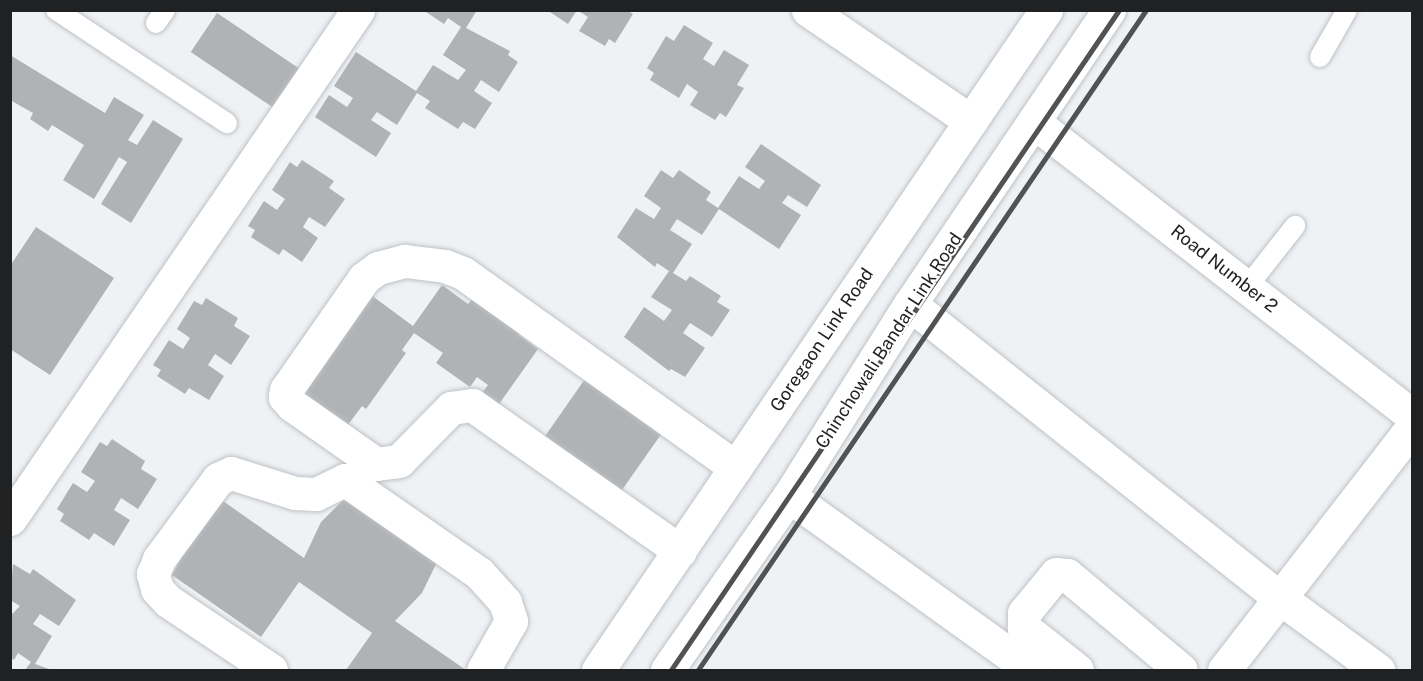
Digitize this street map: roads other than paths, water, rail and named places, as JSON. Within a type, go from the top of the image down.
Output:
[{"type":"street","points":[[10,519],[358,10]]},
{"type":"street","points":[[808,10],[970,121]]},
{"type":"street","name":"Goregaon Link Road","points":[[598,670],[1046,10]]},
{"type":"street","name":"Chinchowali Bandar Link Road","points":[[667,670],[789,495],[910,304],[1035,123],[1108,10]]},
{"type":"street","name":"Road Number 2","points":[[1035,123],[1413,415]]},
{"type":"street","points":[[680,551],[472,405],[451,408],[399,461],[375,464],[292,405],[285,397],[286,390],[364,278],[378,268],[405,261],[445,266],[463,273],[736,468]]},
{"type":"street","points":[[910,304],[1280,598],[1378,670]]},
{"type":"street","points":[[1224,670],[1413,428]]},
{"type":"street","points":[[271,670],[168,601],[157,589],[153,574],[159,559],[218,479],[231,473],[305,494],[316,494],[345,480],[479,573],[505,602],[511,621],[483,670]]},
{"type":"street","points":[[789,495],[1027,669]]},
{"type":"street","points":[[1077,670],[1024,628],[1024,613],[1056,574],[1067,575],[1181,670]]},
{"type":"lane","points":[[56,10],[227,123]]},
{"type":"lane","points":[[1320,57],[1347,10]]},
{"type":"lane","points":[[1247,287],[1295,226]]},
{"type":"railway","points":[[671,670],[1119,10]]},
{"type":"railway","points":[[698,670],[1146,10]]}]
